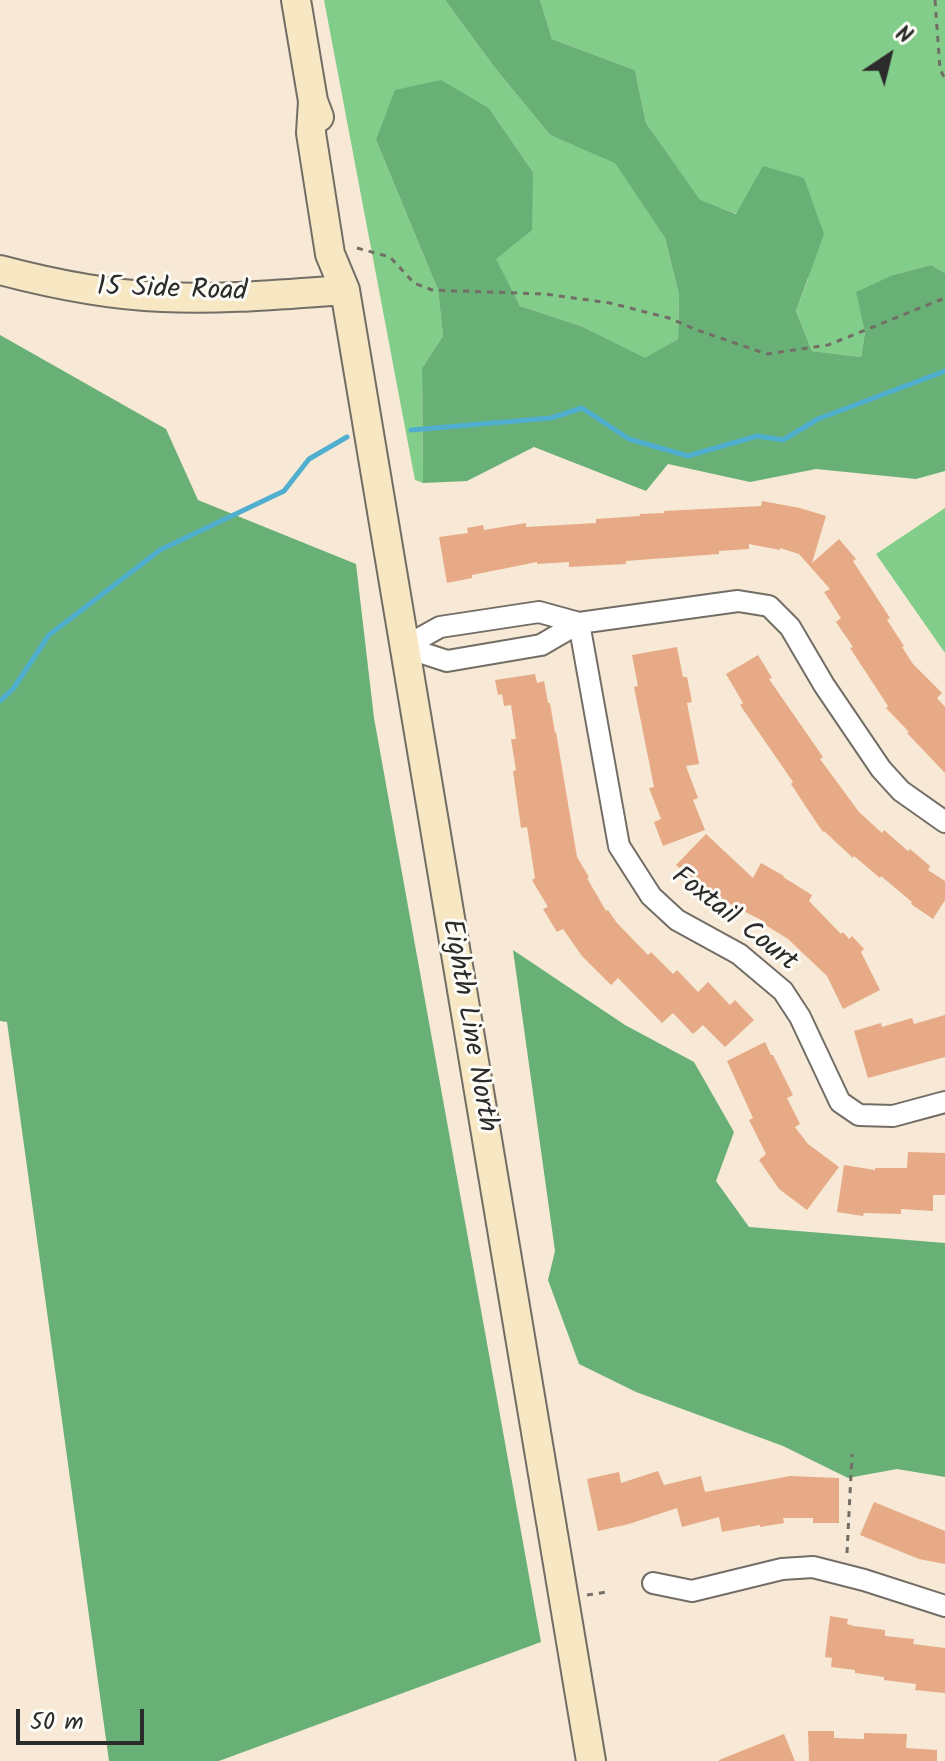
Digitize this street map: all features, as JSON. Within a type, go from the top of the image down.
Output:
[{"type":"street","name":"Eighth Line North","points":[[296,0],[313,101],[311,133],[330,254],[345,290],[591,1761]]},
{"type":"street","name":"15 Side Road","points":[[0,270],[63,286],[161,297],[256,296],[345,290]]},
{"type":"street","points":[[404,647],[447,661],[541,645],[579,623],[738,601],[769,606],[790,627],[824,685],[881,769],[901,791],[945,822]]},
{"type":"street","points":[[404,647],[440,627],[539,612],[579,623]]},
{"type":"street","name":"Foxtail Court","points":[[579,623],[619,846],[651,896],[677,920],[739,954],[783,991],[800,1017],[840,1102],[859,1115],[893,1116],[945,1102]]},
{"type":"street","points":[[653,1583],[692,1591],[782,1569],[813,1567],[945,1606]]},
{"type":"path","points":[[935,0],[940,69],[945,79]]},
{"type":"path","points":[[357,248],[390,257],[414,283],[432,290],[545,294],[610,303],[669,318],[767,354],[828,345],[945,298]]},
{"type":"path","points":[[847,1553],[852,1454]]},
{"type":"path","points":[[580,1596],[607,1592]]},
{"type":"green space","points":[[324,0],[445,0],[550,135],[615,162],[665,238],[679,295],[678,339],[645,359],[581,326],[520,306],[495,259],[533,172],[489,108],[441,81],[376,140],[438,290],[443,336],[422,368],[423,483],[415,480]]},
{"type":"green space","points":[[445,0],[540,0],[552,39],[635,70],[646,123],[700,200],[736,214],[763,166],[804,178],[824,234],[796,311],[812,351],[861,357],[865,332],[856,292],[893,275],[931,265],[945,273],[945,471],[916,479],[816,469],[750,482],[668,464],[646,491],[534,447],[467,481],[423,483],[422,368],[443,336],[438,290],[376,140],[395,90],[441,80],[489,108],[533,172],[532,230],[496,259],[520,306],[581,326],[645,358],[678,339],[679,295],[665,238],[615,163],[550,135]]},
{"type":"green space","points":[[540,0],[945,0],[945,273],[931,265],[893,275],[865,332],[861,357],[812,351],[796,311],[808,279],[737,214],[700,201],[646,123],[635,70],[552,39]]},
{"type":"green space","points":[[0,335],[166,429],[198,500],[356,564],[374,718],[541,1642],[219,1761],[109,1761],[7,1022],[0,1021]]},
{"type":"green space","points":[[945,508],[945,653],[876,554]]},
{"type":"green space","points":[[513,950],[625,1025],[694,1062],[734,1132],[716,1181],[749,1227],[945,1243],[945,1477],[897,1469],[848,1478],[783,1446],[636,1392],[579,1364],[548,1280],[555,1251]]},
{"type":"building","points":[[762,501],[826,516],[812,563],[839,539],[856,559],[853,561],[890,618],[887,620],[902,647],[913,664],[942,693],[937,698],[945,707],[945,773],[886,708],[888,706],[836,622],[841,618],[824,592],[830,589],[799,554],[749,544],[749,549],[719,551],[719,554],[626,561],[626,564],[569,567],[569,562],[537,562],[447,583],[439,537],[468,533],[467,528],[483,525],[484,530],[526,523],[526,527],[596,523],[596,519],[664,511],[761,506]]},
{"type":"building","points":[[677,647],[692,702],[687,703],[699,764],[686,766],[698,798],[693,800],[705,830],[663,846],[654,822],[661,819],[649,788],[654,787],[634,687],[638,686],[632,655]]},
{"type":"building","points":[[758,655],[772,678],[769,679],[823,757],[820,759],[859,812],[882,833],[884,830],[908,851],[910,849],[930,866],[928,870],[945,881],[945,900],[933,919],[823,832],[808,810],[791,784],[793,782],[740,705],[743,703],[726,674]]},
{"type":"building","points":[[535,674],[537,683],[544,681],[550,703],[577,857],[587,878],[606,911],[648,955],[651,952],[673,974],[677,970],[698,992],[708,982],[730,1005],[735,1000],[754,1020],[725,1047],[703,1025],[693,1034],[673,1013],[662,1023],[618,978],[611,985],[582,956],[563,929],[557,932],[543,909],[548,907],[532,880],[535,878],[527,827],[521,828],[513,771],[516,770],[511,739],[516,739],[511,705],[504,706],[495,680]]},
{"type":"building","points":[[706,834],[753,878],[761,863],[812,895],[809,901],[841,934],[843,932],[849,939],[852,936],[864,949],[861,952],[880,990],[843,1009],[827,976],[788,939],[765,922],[724,901],[722,903],[698,881],[696,884],[676,865]]},
{"type":"building","points":[[945,1015],[945,1057],[868,1078],[854,1031],[912,1018],[914,1024]]},
{"type":"building","points":[[765,1042],[793,1095],[787,1098],[800,1124],[795,1127],[808,1144],[839,1167],[807,1210],[779,1189],[759,1160],[766,1154],[749,1120],[753,1118],[727,1061]]},
{"type":"building","points":[[908,1152],[945,1153],[945,1195],[933,1195],[933,1211],[901,1209],[901,1214],[864,1213],[863,1216],[837,1212],[844,1165],[875,1170],[907,1168]]},
{"type":"building","points":[[658,1471],[664,1485],[701,1476],[705,1492],[790,1476],[839,1478],[839,1523],[813,1523],[813,1518],[783,1518],[784,1523],[722,1532],[719,1517],[682,1527],[677,1508],[598,1531],[587,1479],[619,1472],[621,1483]]},
{"type":"building","points":[[874,1502],[945,1531],[945,1564],[919,1559],[860,1535]]},
{"type":"building","points":[[830,1616],[848,1619],[847,1624],[854,1626],[885,1630],[885,1636],[914,1639],[913,1644],[945,1648],[945,1693],[915,1690],[916,1684],[831,1667],[832,1658],[825,1657]]},
{"type":"building","points":[[808,1731],[834,1731],[834,1738],[864,1739],[864,1733],[907,1734],[906,1748],[937,1750],[937,1761],[809,1761]]},
{"type":"building","points":[[784,1734],[795,1761],[719,1761],[719,1760]]},
{"type":"waterway","points":[[411,430],[551,418],[582,408],[629,439],[688,456],[757,436],[783,440],[818,419],[945,371]]},
{"type":"waterway","points":[[0,701],[13,689],[49,635],[160,550],[284,491],[309,459],[347,437]]}]
